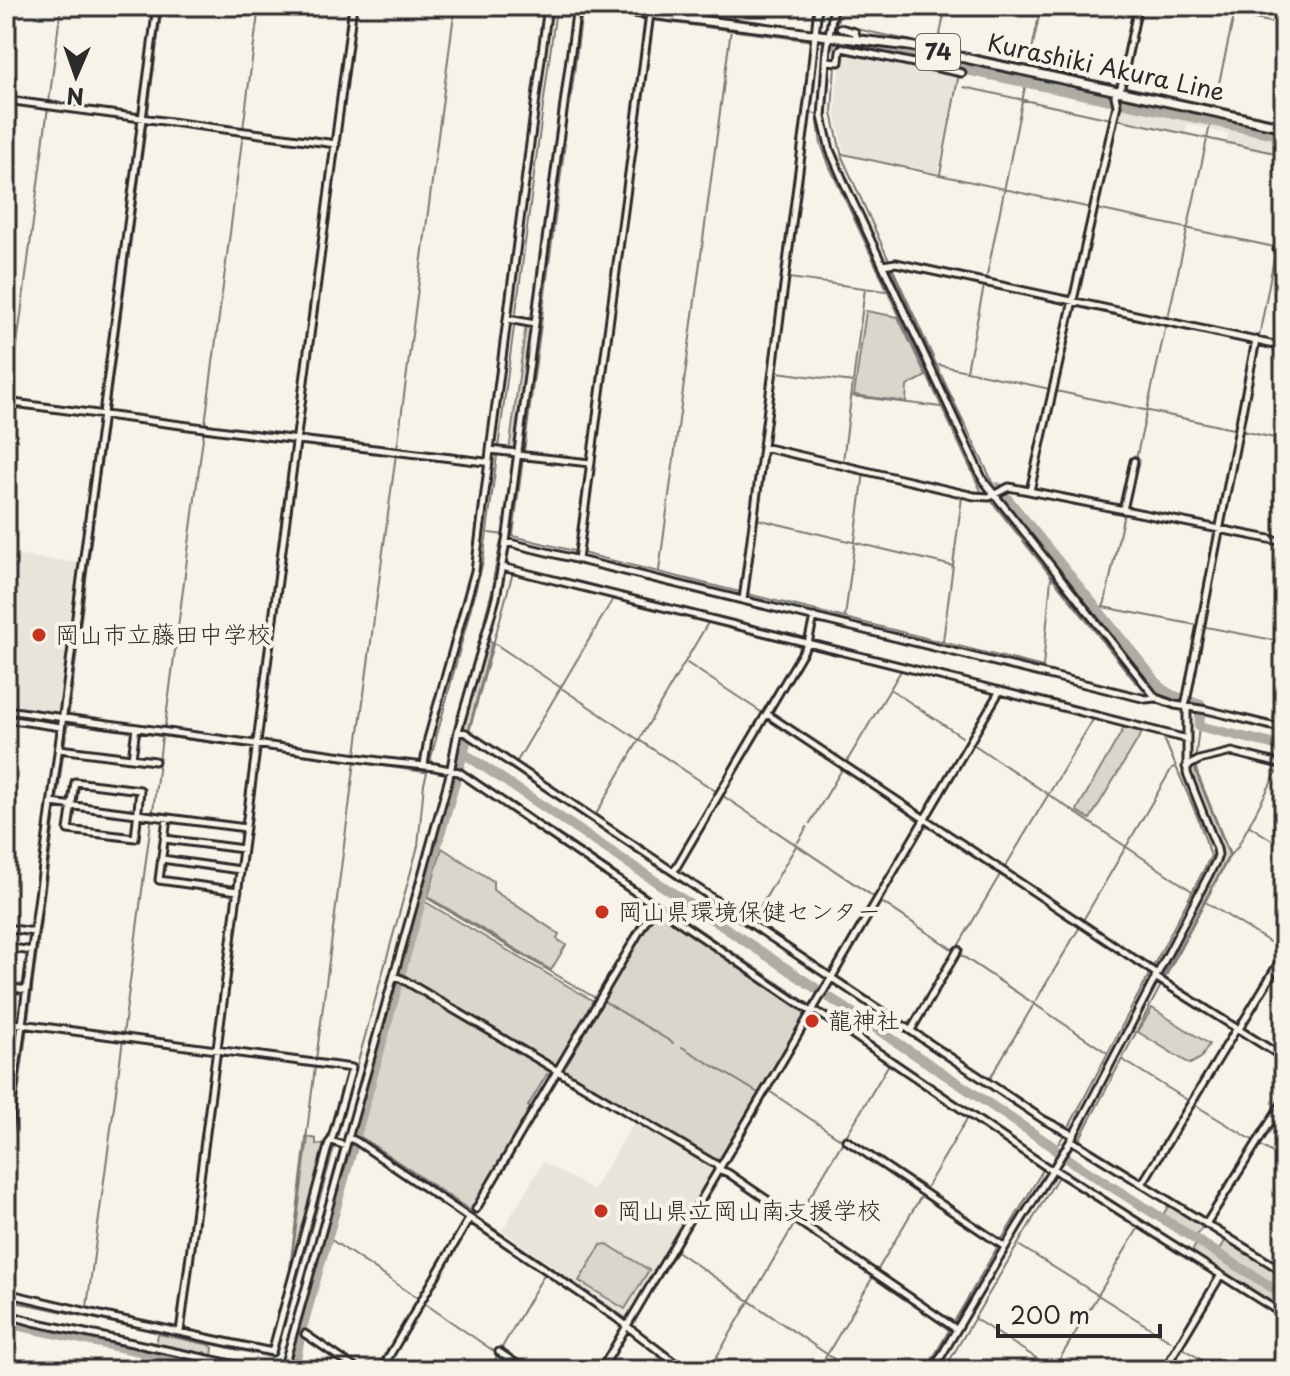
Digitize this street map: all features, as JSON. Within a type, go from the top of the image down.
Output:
[{"type":"main road","name":"Kurashiki Akura Line","points":[[586,6],[815,39],[857,39],[909,46],[1284,127]]},
{"type":"street","points":[[6,1145],[26,1025],[34,932],[55,803],[62,722],[145,119],[157,6]]},
{"type":"street","points":[[181,1333],[353,6]]},
{"type":"street","points":[[427,766],[428,739],[475,571],[489,460],[496,451],[514,320],[548,6]]},
{"type":"street","points":[[283,1370],[454,771],[458,731],[496,598],[577,6]]},
{"type":"street","points":[[744,596],[818,6]]},
{"type":"street","points":[[834,6],[828,40],[832,61],[822,117],[827,140],[840,175],[888,264],[978,469],[994,494],[1156,698],[1284,729]]},
{"type":"street","points":[[1030,491],[1138,6]]},
{"type":"street","points":[[578,555],[650,15]]},
{"type":"street","points":[[840,28],[855,32],[857,39]]},
{"type":"street","points":[[832,61],[839,62],[842,48],[960,73]]},
{"type":"street","points":[[6,100],[336,144]]},
{"type":"street","points":[[888,264],[1284,347]]},
{"type":"street","points":[[514,320],[535,324]]},
{"type":"street","points":[[933,1370],[953,1327],[1001,1245],[1057,1172],[1061,1156],[1218,855],[1188,778],[1186,704],[1256,340]]},
{"type":"street","points":[[6,402],[299,440],[489,460]]},
{"type":"street","points":[[765,447],[994,494],[1009,487],[1284,542]]},
{"type":"street","points":[[496,451],[588,463]]},
{"type":"street","points":[[1123,508],[1134,461]]},
{"type":"street","points":[[506,537],[744,596],[814,617],[1146,699],[1156,698]]},
{"type":"street","points":[[502,567],[1187,739]]},
{"type":"street","points":[[674,871],[807,642],[814,617]]},
{"type":"street","points":[[601,1370],[998,691]]},
{"type":"street","points":[[6,710],[62,722]]},
{"type":"street","points":[[767,714],[1284,1058]]},
{"type":"street","points":[[6,719],[62,722],[454,771],[1057,1172],[1284,1315]]},
{"type":"street","points":[[132,758],[135,731]]},
{"type":"street","points":[[458,731],[466,733],[674,871],[1044,1120],[1284,1272]]},
{"type":"street","points":[[62,749],[155,761]]},
{"type":"street","points":[[1186,767],[1232,752],[1284,765]]},
{"type":"street","points":[[75,782],[140,790],[138,814],[135,838],[68,830],[75,782]]},
{"type":"street","points":[[55,803],[246,828]]},
{"type":"street","points":[[167,818],[159,880],[238,891]]},
{"type":"street","points":[[165,839],[243,849]]},
{"type":"street","points":[[162,859],[240,870]]},
{"type":"street","points":[[476,1209],[655,905]]},
{"type":"street","points":[[6,928],[34,932]]},
{"type":"street","points":[[6,947],[32,951]]},
{"type":"street","points":[[911,1030],[957,951]]},
{"type":"street","points":[[1142,1184],[1284,954]]},
{"type":"street","points":[[394,976],[728,1173],[953,1327]]},
{"type":"street","points":[[6,987],[27,990]]},
{"type":"street","points":[[6,1022],[352,1068],[334,1142]]},
{"type":"street","points":[[1207,1222],[1284,1100]]},
{"type":"street","points":[[349,1138],[627,1326],[684,1370]]},
{"type":"street","points":[[846,1140],[1001,1245]]},
{"type":"street","points":[[6,1293],[270,1352],[329,1143],[346,1146]]},
{"type":"street","points":[[381,1370],[470,1218]]},
{"type":"street","points":[[1164,1370],[1220,1277]]},
{"type":"street","points":[[6,1314],[260,1370]]},
{"type":"street","points":[[305,1334],[358,1370]]},
{"type":"street","points":[[500,1352],[526,1370]]},
{"type":"shaded area","points":[[844,50],[958,74],[938,173],[844,153],[836,115],[837,84]]},
{"type":"shaded area","points":[[1120,104],[1208,125],[1207,128],[1187,124],[1185,133],[1118,118]]},
{"type":"shaded area","points":[[1211,125],[1284,140],[1284,154],[1227,142],[1228,134],[1210,130]]},
{"type":"shaded area","points":[[890,266],[962,422],[959,424],[888,272]]},
{"type":"shaded area","points":[[866,311],[898,317],[926,376],[907,386],[906,402],[854,395]]},
{"type":"shaded area","points":[[526,324],[532,326],[515,449],[509,451]]},
{"type":"shaded area","name":"岡山市立藤田中学校","points":[[6,554],[80,563],[59,714],[6,708]]},
{"type":"shaded area","points":[[1075,586],[1158,688],[1184,702],[1166,699],[1155,691],[1074,592]]},
{"type":"shaded area","points":[[487,641],[492,642],[468,732],[463,725]]},
{"type":"shaded area","points":[[1125,726],[1143,731],[1090,819],[1077,811],[1078,808]]},
{"type":"shaded area","points":[[1194,764],[1229,855],[1162,979],[1159,976],[1221,855],[1190,775],[1189,767]]},
{"type":"shaded area","points":[[442,848],[493,881],[493,890],[559,934],[557,939],[566,945],[551,970],[428,897]]},
{"type":"shaded area","points":[[424,901],[595,1002],[558,1064],[553,1065],[402,976]]},
{"type":"shaded area","points":[[655,909],[807,1012],[718,1162],[563,1071],[563,1066]]},
{"type":"shaded area","points":[[402,981],[552,1071],[552,1076],[547,1074],[528,1106],[532,1109],[471,1211],[358,1135]]},
{"type":"shaded area","points":[[1152,1008],[1209,1044],[1201,1058],[1190,1064],[1138,1032]]},
{"type":"shaded area","name":"岡山県立岡山南支援学校","points":[[635,1121],[714,1167],[626,1317],[502,1231],[543,1162],[593,1190]]},
{"type":"shaded area","points":[[308,1137],[316,1139],[316,1144],[327,1145],[295,1267],[291,1265]]},
{"type":"shaded area","points":[[1170,1203],[1204,1225],[1196,1236],[1163,1215]]},
{"type":"shaded area","points":[[1227,1238],[1284,1275],[1284,1291],[1219,1251]]},
{"type":"shaded area","points":[[1197,1243],[1282,1297],[1276,1307],[1191,1253]]},
{"type":"shaded area","points":[[607,1244],[649,1270],[625,1309],[579,1281],[601,1245]]},
{"type":"shaded area","points":[[158,1334],[210,1345],[213,1348],[212,1356],[156,1345]]},
{"type":"waterway","points":[[49,103],[61,6]]},
{"type":"waterway","points":[[108,412],[162,6]]},
{"type":"waterway","points":[[243,129],[259,6]]},
{"type":"waterway","points":[[260,741],[356,6]]},
{"type":"waterway","points":[[397,449],[455,6]]},
{"type":"waterway","points":[[733,18],[734,6]]},
{"type":"waterway","points":[[819,27],[822,6]]},
{"type":"waterway","points":[[837,25],[840,6]]},
{"type":"waterway","points":[[938,44],[946,6]]},
{"type":"waterway","points":[[1029,64],[1041,6]]},
{"type":"waterway","points":[[1138,19],[1141,6]]},
{"type":"waterway","points":[[1194,6],[1284,25]]},
{"type":"waterway","points":[[1214,106],[1236,6]]},
{"type":"waterway","points":[[6,1305],[14,1302],[36,1306],[271,1357],[276,1355],[418,846],[424,784],[483,562],[556,8],[562,8]]},
{"type":"waterway","points":[[581,11],[814,41]]},
{"type":"waterway","points":[[570,105],[582,11]]},
{"type":"waterway","points":[[588,460],[646,17]]},
{"type":"waterway","points":[[838,25],[1284,121]]},
{"type":"waterway","points":[[659,571],[731,29]]},
{"type":"waterway","points":[[835,43],[1284,136]]},
{"type":"waterway","points":[[812,89],[818,44]]},
{"type":"waterway","points":[[836,48],[832,113],[842,157],[993,483]]},
{"type":"waterway","points":[[934,62],[936,56]]},
{"type":"waterway","points":[[940,174],[960,68]]},
{"type":"waterway","points":[[986,280],[1026,82]]},
{"type":"waterway","points":[[964,87],[1111,119]]},
{"type":"waterway","points":[[10,399],[48,107]]},
{"type":"waterway","points":[[810,113],[817,114],[821,144],[829,165],[982,493]]},
{"type":"waterway","points":[[1168,318],[1212,116]]},
{"type":"waterway","points":[[1117,119],[1284,155]]},
{"type":"waterway","points":[[205,424],[243,133]]},
{"type":"waterway","points":[[524,452],[565,143]]},
{"type":"waterway","points":[[747,593],[805,143]]},
{"type":"waterway","points":[[843,154],[1091,208]]},
{"type":"waterway","points":[[1097,209],[1279,248]]},
{"type":"waterway","points":[[1259,337],[1275,253]]},
{"type":"waterway","points":[[914,264],[1044,293]]},
{"type":"waterway","points":[[789,278],[886,291]]},
{"type":"waterway","points":[[967,370],[984,286]]},
{"type":"waterway","points":[[843,461],[865,288]]},
{"type":"waterway","points":[[1105,306],[1284,344]]},
{"type":"waterway","points":[[1136,459],[1166,325]]},
{"type":"waterway","points":[[939,365],[1050,389]]},
{"type":"waterway","points":[[777,372],[853,382]]},
{"type":"waterway","points":[[1056,391],[1284,440]]},
{"type":"waterway","points":[[852,396],[941,407]]},
{"type":"waterway","points":[[1223,527],[1247,400]]},
{"type":"waterway","points":[[6,430],[9,404]]},
{"type":"waterway","points":[[69,713],[107,417]]},
{"type":"waterway","points":[[165,726],[204,430]]},
{"type":"waterway","points":[[767,445],[980,493]]},
{"type":"waterway","points":[[356,754],[396,454]]},
{"type":"waterway","points":[[513,535],[523,458]]},
{"type":"waterway","points":[[576,551],[587,466]]},
{"type":"waterway","points":[[845,617],[864,472]]},
{"type":"waterway","points":[[1002,485],[1019,487]]},
{"type":"waterway","points":[[997,488],[1162,689],[1201,705],[1199,726],[1284,747]]},
{"type":"waterway","points":[[1036,490],[1121,507]]},
{"type":"waterway","points":[[985,493],[1136,683]]},
{"type":"waterway","points":[[943,641],[962,497]]},
{"type":"waterway","points":[[1098,611],[1105,602],[1124,513]]},
{"type":"waterway","points":[[757,519],[953,566]]},
{"type":"waterway","points":[[1191,688],[1222,532]]},
{"type":"waterway","points":[[489,533],[513,536],[1043,667],[1051,578]]},
{"type":"waterway","points":[[484,621],[501,541]]},
{"type":"waterway","points":[[517,567],[806,639]]},
{"type":"waterway","points":[[470,728],[513,572]]},
{"type":"waterway","points":[[516,763],[613,599]]},
{"type":"waterway","points":[[1103,607],[1284,642]]},
{"type":"waterway","points":[[709,621],[639,740],[717,792]]},
{"type":"waterway","points":[[812,640],[1161,730]]},
{"type":"waterway","points":[[494,643],[639,740],[595,816]]},
{"type":"waterway","points":[[687,663],[764,714]]},
{"type":"waterway","points":[[1273,719],[1284,667]]},
{"type":"waterway","points":[[810,823],[902,669]]},
{"type":"waterway","points":[[890,689],[962,737]]},
{"type":"waterway","points":[[988,706],[997,690]]},
{"type":"waterway","points":[[6,715],[132,732]]},
{"type":"waterway","points":[[1004,869],[1094,718]]},
{"type":"waterway","points":[[57,800],[69,724]]},
{"type":"waterway","points":[[1078,1142],[1230,855],[1195,764],[1199,726]]},
{"type":"waterway","points":[[138,733],[255,748]]},
{"type":"waterway","points":[[401,972],[468,736]]},
{"type":"waterway","points":[[1068,1129],[1211,856],[1163,736]]},
{"type":"waterway","points":[[153,811],[162,737]]},
{"type":"waterway","points":[[973,744],[1192,891]]},
{"type":"waterway","points":[[220,1047],[259,748]]},
{"type":"waterway","points":[[261,749],[425,772]]},
{"type":"waterway","points":[[462,752],[1052,1146],[1058,1153],[1284,1295]]},
{"type":"waterway","points":[[1225,756],[1262,762]]},
{"type":"waterway","points":[[316,1060],[355,761]]},
{"type":"waterway","points":[[458,766],[812,1006]]},
{"type":"waterway","points":[[1231,854],[1280,766]]},
{"type":"waterway","points":[[1082,922],[1175,767]]},
{"type":"waterway","points":[[924,814],[939,789]]},
{"type":"waterway","points":[[723,796],[1106,1052]]},
{"type":"waterway","points":[[6,1186],[56,807]]},
{"type":"waterway","points":[[123,1035],[151,822]]},
{"type":"waterway","points":[[1250,826],[1284,848]]},
{"type":"waterway","points":[[798,842],[807,827]]},
{"type":"waterway","points":[[752,921],[796,846]]},
{"type":"waterway","points":[[957,948],[1001,873]]},
{"type":"waterway","points":[[422,895],[597,999]]},
{"type":"waterway","points":[[829,976],[875,898]]},
{"type":"waterway","points":[[1207,903],[1284,951]]},
{"type":"waterway","points":[[990,1078],[1081,925]]},
{"type":"waterway","points":[[1264,993],[1284,960]]},
{"type":"waterway","points":[[356,1136],[398,984]]},
{"type":"waterway","points":[[811,1008],[823,986]]},
{"type":"waterway","points":[[602,1000],[673,1043]]},
{"type":"waterway","points":[[719,1163],[806,1016]]},
{"type":"waterway","points":[[1185,1118],[1239,1032]]},
{"type":"waterway","points":[[87,1307],[123,1039]]},
{"type":"waterway","points":[[682,1047],[760,1094]]},
{"type":"waterway","points":[[211,1114],[219,1053]]},
{"type":"waterway","points":[[1123,1060],[1189,1101]]},
{"type":"waterway","points":[[798,1217],[889,1064]]},
{"type":"waterway","points":[[290,1268],[315,1067]]},
{"type":"waterway","points":[[769,1091],[845,1142]]},
{"type":"waterway","points":[[1195,1105],[1254,1141]]},
{"type":"waterway","points":[[877,1271],[968,1117]]},
{"type":"waterway","points":[[356,1135],[627,1319]]},
{"type":"waterway","points":[[1058,1144],[1064,1135]]},
{"type":"waterway","points":[[1080,1142],[1098,1154]]},
{"type":"waterway","points":[[1258,1144],[1284,1160]]},
{"type":"waterway","points":[[294,1370],[301,1332],[353,1147]]},
{"type":"waterway","points":[[628,1318],[715,1168]]},
{"type":"waterway","points":[[1001,1241],[1044,1168]]},
{"type":"waterway","points":[[1058,1176],[1216,1276]]},
{"type":"waterway","points":[[944,1370],[1057,1178]]},
{"type":"waterway","points":[[183,1332],[197,1220]]},
{"type":"waterway","points":[[709,1370],[795,1223]]},
{"type":"waterway","points":[[969,1226],[998,1246]]},
{"type":"waterway","points":[[1053,1370],[1139,1227]]},
{"type":"waterway","points":[[327,1237],[419,1299]]},
{"type":"waterway","points":[[926,1370],[998,1246]]},
{"type":"waterway","points":[[1020,1246],[1171,1341]]},
{"type":"waterway","points":[[1275,1263],[1284,1248]]},
{"type":"waterway","points":[[675,1250],[850,1370]]},
{"type":"waterway","points":[[377,1370],[438,1268]]},
{"type":"waterway","points":[[489,1370],[545,1273]]},
{"type":"waterway","points":[[818,1370],[874,1275]]},
{"type":"waterway","points":[[1222,1279],[1284,1318]]},
{"type":"waterway","points":[[424,1303],[498,1354]]},
{"type":"waterway","points":[[975,1319],[1055,1370]]},
{"type":"waterway","points":[[6,1323],[229,1370]]},
{"type":"waterway","points":[[597,1370],[622,1327]]},
{"type":"waterway","points":[[1270,1370],[1284,1346]]},
{"type":"waterway","points":[[1183,1348],[1217,1370]]},
{"type":"place","name":"岡山市立藤田中学校","points":[[39,635]]},
{"type":"place","name":"岡山県環境保健センター","points":[[602,912]]},
{"type":"place","name":"龍神社","points":[[812,1021]]},
{"type":"place","name":"岡山県立岡山南支援学校","points":[[601,1211]]}]
